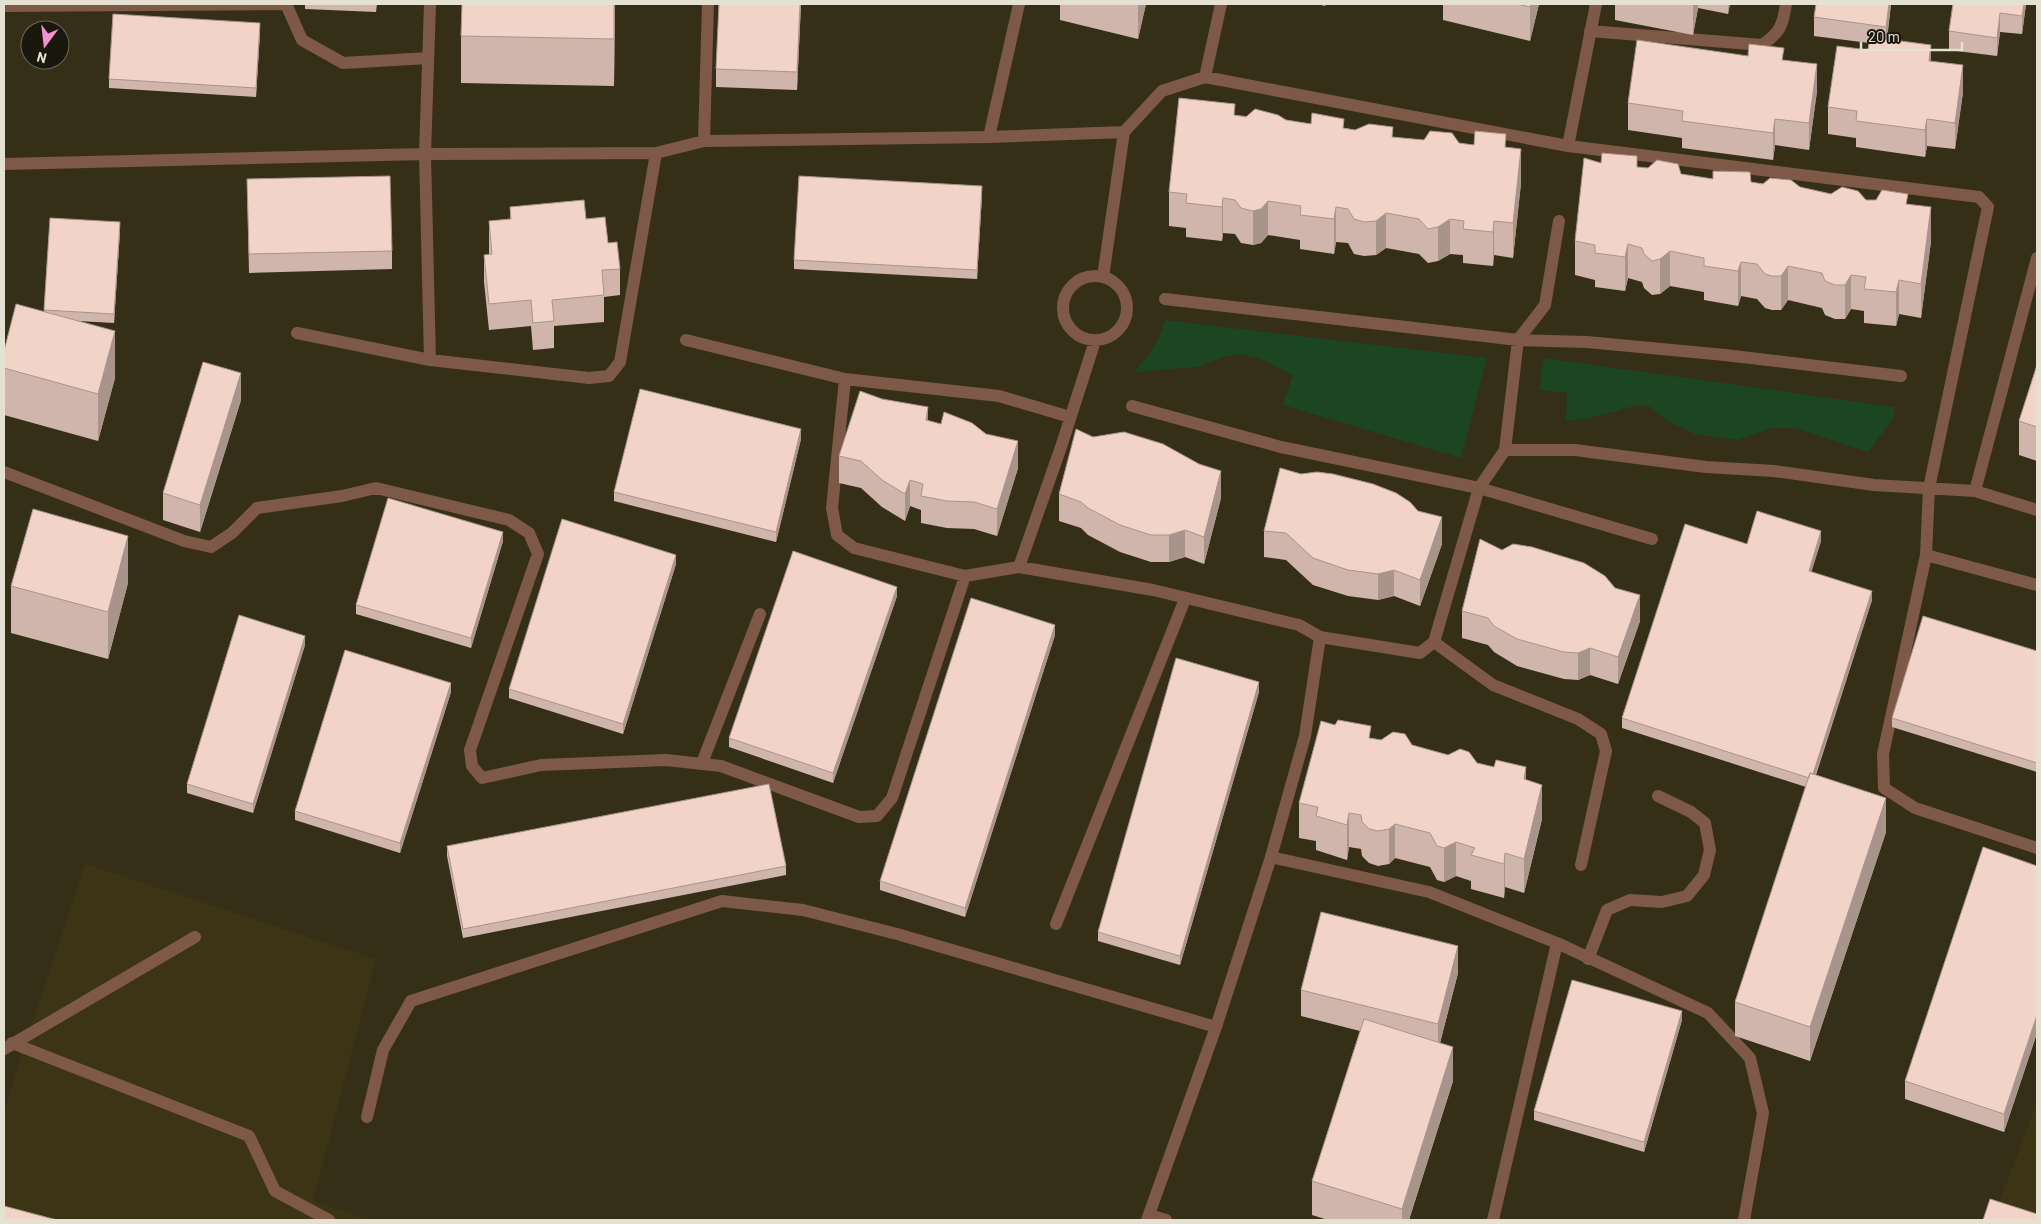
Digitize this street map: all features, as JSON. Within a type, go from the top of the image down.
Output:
[{"type":"street","points":[[4,6],[286,4],[302,40],[343,63],[428,58]]},
{"type":"street","points":[[430,4],[425,154],[430,360]]},
{"type":"street","points":[[704,141],[708,4]]},
{"type":"street","points":[[989,137],[1019,4]]},
{"type":"street","points":[[1206,77],[1221,4]]},
{"type":"street","points":[[1568,146],[1596,4]]},
{"type":"street","points":[[1590,31],[1762,45],[1776,36],[1784,19],[1786,4]]},
{"type":"street","points":[[1103,276],[1124,132],[1162,91],[1206,77],[1568,146],[1979,197],[1988,207],[1948,409],[1929,488],[1926,555],[1883,754],[1884,788],[1915,808],[2037,848]]},
{"type":"street","points":[[4,164],[425,154],[656,153],[704,141],[989,137],[1124,132]]},
{"type":"street","points":[[297,333],[430,360],[589,378],[609,376],[620,362],[656,153]]},
{"type":"street","points":[[845,379],[832,508],[837,535],[854,548],[965,576],[1019,567],[1153,590],[1299,625],[1320,638],[1420,653],[1434,642],[1479,488],[1506,450],[1518,340],[1545,305],[1558,221]]},
{"type":"street","points":[[1975,491],[2037,258]]},
{"type":"street","points":[[1103,276],[1115,283],[1124,293],[1127,312],[1119,330],[1108,338],[1095,341],[1082,338],[1071,330],[1065,320],[1062,308],[1065,296],[1072,286],[1081,279],[1103,276]]},
{"type":"street","points":[[1165,299],[1518,340],[1586,342],[1725,355],[1901,376]]},
{"type":"street","points":[[686,340],[845,379],[999,396],[1070,417]]},
{"type":"street","points":[[1019,567],[1095,341]]},
{"type":"street","points":[[1132,406],[1281,447],[1479,488],[1652,538]]},
{"type":"street","points":[[1506,450],[1575,450],[1706,467],[1774,471],[1874,485],[1975,491],[2037,510]]},
{"type":"street","points":[[4,472],[184,540],[211,547],[232,533],[258,508],[342,496],[376,488],[509,520],[529,533],[538,554],[470,750],[472,766],[482,778],[541,765],[666,760],[702,763],[721,766],[859,817],[877,816],[892,798],[965,576]]},
{"type":"street","points":[[1926,555],[2037,585]]},
{"type":"street","points":[[1056,924],[1185,599]]},
{"type":"street","points":[[702,763],[760,614]]},
{"type":"street","points":[[1166,1220],[1148,1217],[1216,1027],[1271,857],[1305,736],[1320,638]]},
{"type":"street","points":[[1434,642],[1493,686],[1578,719],[1601,734],[1606,751],[1581,865]]},
{"type":"street","points":[[1588,959],[1607,910],[1630,900],[1662,902],[1687,896],[1704,875],[1710,850],[1705,823],[1691,812],[1658,796]]},
{"type":"street","points":[[1271,857],[1429,892],[1557,944],[1708,1013],[1750,1058],[1762,1113],[1744,1220]]},
{"type":"street","points":[[367,1117],[383,1050],[411,1001],[722,902],[812,912],[897,934],[1216,1027]]},
{"type":"street","points":[[8,1046],[195,937]]},
{"type":"street","points":[[1493,1220],[1557,944]]},
{"type":"street","points":[[8,1046],[249,1136],[275,1191],[329,1220]]},
{"type":"shaded area","points":[[85,864],[376,959],[313,1201],[369,1220],[4,1220],[4,1110]]},
{"type":"shaded area","points":[[2037,1103],[2037,1220],[1992,1220],[2028,1127]]},
{"type":"green space","points":[[1165,320],[1487,358],[1461,458],[1283,405],[1293,375],[1259,358],[1242,355],[1225,356],[1196,367],[1134,372],[1153,348]]},
{"type":"green space","points":[[1544,358],[1894,407],[1894,417],[1868,452],[1794,428],[1773,428],[1738,440],[1695,434],[1666,420],[1651,407],[1638,405],[1590,418],[1566,421],[1567,393],[1539,390]]},
{"type":"building","points":[[462,4],[614,4],[614,39],[461,36]]},
{"type":"building","points":[[719,4],[800,4],[797,72],[716,69]]},
{"type":"building","points":[[1517,4],[1531,4],[1530,7]]},
{"type":"building","points":[[1816,4],[1889,4],[1886,27],[1814,17]]},
{"type":"building","points":[[1953,4],[2024,4],[2022,16],[2000,13],[1997,38],[1949,31]]},
{"type":"building","points":[[113,14],[260,23],[256,88],[109,79]]},
{"type":"building","points":[[1870,37],[1931,45],[1929,61],[1963,65],[1955,123],[1927,119],[1925,130],[1856,121],[1857,111],[1828,107],[1837,46],[1868,50]]},
{"type":"building","points":[[1637,40],[1748,56],[1749,44],[1784,48],[1782,60],[1817,64],[1809,123],[1775,119],[1773,133],[1682,121],[1683,111],[1628,103]]},
{"type":"building","points":[[1179,98],[1235,104],[1234,115],[1246,117],[1255,109],[1278,115],[1286,120],[1311,124],[1312,113],[1344,119],[1343,128],[1355,130],[1369,124],[1393,127],[1392,137],[1424,140],[1430,131],[1452,133],[1459,143],[1474,145],[1475,131],[1506,134],[1505,147],[1521,149],[1513,223],[1494,221],[1493,232],[1463,229],[1464,221],[1450,219],[1438,227],[1428,229],[1419,219],[1386,213],[1376,221],[1364,222],[1354,219],[1348,209],[1336,207],[1334,219],[1300,215],[1301,206],[1268,201],[1261,209],[1253,211],[1241,208],[1235,200],[1223,198],[1222,207],[1186,203],[1187,194],[1169,192]]},
{"type":"building","points":[[1602,153],[1637,156],[1637,167],[1648,168],[1657,160],[1678,164],[1681,174],[1713,179],[1713,171],[1750,172],[1751,182],[1763,184],[1770,178],[1791,180],[1800,187],[1831,194],[1842,187],[1858,191],[1866,200],[1876,200],[1882,190],[1908,194],[1906,204],[1931,207],[1921,284],[1899,280],[1896,292],[1864,289],[1866,277],[1851,275],[1845,285],[1835,285],[1825,281],[1822,273],[1788,266],[1781,276],[1772,276],[1765,274],[1757,264],[1741,262],[1738,271],[1704,266],[1704,258],[1670,251],[1660,259],[1652,261],[1644,254],[1642,248],[1628,244],[1625,257],[1595,253],[1595,245],[1575,241],[1584,158],[1601,163]]},
{"type":"building","points":[[390,176],[392,251],[249,254],[247,179]]},
{"type":"building","points":[[799,176],[982,186],[977,270],[794,260]]},
{"type":"building","points":[[584,200],[586,219],[605,217],[608,243],[617,242],[620,269],[602,270],[604,295],[552,300],[554,321],[533,323],[531,300],[489,304],[484,255],[492,254],[489,221],[511,219],[510,207]]},
{"type":"building","points":[[50,218],[120,222],[114,314],[44,310]]},
{"type":"building","points":[[16,304],[115,331],[98,394],[4,368],[4,351]]},
{"type":"building","points":[[203,362],[241,373],[200,505],[163,493]]},
{"type":"building","points":[[2037,365],[2037,427],[2019,421]]},
{"type":"building","points":[[640,389],[801,429],[776,532],[614,492]]},
{"type":"building","points":[[860,391],[882,399],[928,407],[926,420],[941,424],[944,412],[972,423],[986,434],[1018,441],[997,509],[974,502],[947,501],[921,496],[923,484],[910,480],[905,494],[882,480],[861,461],[839,456]]},
{"type":"building","points":[[1076,429],[1093,437],[1124,432],[1163,444],[1199,464],[1221,471],[1204,537],[1185,530],[1169,535],[1151,535],[1120,525],[1088,508],[1081,502],[1059,494]]},
{"type":"building","points":[[1280,468],[1301,474],[1317,472],[1333,474],[1373,484],[1396,493],[1410,502],[1418,511],[1442,517],[1420,580],[1394,570],[1378,574],[1348,570],[1313,558],[1286,533],[1264,531]]},
{"type":"building","points":[[388,498],[503,532],[471,638],[356,605]]},
{"type":"building","points":[[33,509],[128,536],[108,612],[11,586]]},
{"type":"building","points":[[1757,511],[1821,531],[1809,571],[1872,591],[1813,774],[1810,773],[1809,778],[1622,718],[1685,524],[1747,544]]},
{"type":"building","points":[[562,519],[676,555],[623,724],[509,689]]},
{"type":"building","points":[[1480,539],[1502,550],[1513,544],[1532,547],[1584,563],[1605,576],[1615,588],[1640,595],[1618,657],[1590,648],[1578,653],[1564,652],[1517,639],[1494,626],[1488,618],[1462,611]]},
{"type":"building","points":[[793,551],[897,587],[833,773],[729,738]]},
{"type":"building","points":[[971,598],[1055,625],[965,908],[880,881]]},
{"type":"building","points":[[239,615],[305,636],[253,804],[187,784]]},
{"type":"building","points":[[1923,616],[2037,651],[2037,763],[1892,718]]},
{"type":"building","points":[[345,650],[451,683],[400,843],[295,811]]},
{"type":"building","points":[[1176,658],[1259,682],[1180,956],[1098,932]]},
{"type":"building","points":[[1338,720],[1371,726],[1369,738],[1381,740],[1393,732],[1405,734],[1412,745],[1448,755],[1460,749],[1469,752],[1477,763],[1494,767],[1496,760],[1526,767],[1524,779],[1542,785],[1524,859],[1505,853],[1504,864],[1471,855],[1475,848],[1456,842],[1444,848],[1437,846],[1430,833],[1395,824],[1389,829],[1378,831],[1369,829],[1362,822],[1361,815],[1349,813],[1347,825],[1316,816],[1318,807],[1299,803],[1321,721],[1335,725]]},
{"type":"building","points":[[1810,773],[1886,798],[1810,1027],[1735,1002]]},
{"type":"building","points":[[769,784],[786,866],[463,929],[447,846]]},
{"type":"building","points":[[1983,847],[2037,866],[2037,1015],[2004,1114],[1905,1081]]},
{"type":"building","points":[[1321,912],[1458,946],[1438,1024],[1301,990]]},
{"type":"building","points":[[1572,980],[1682,1011],[1644,1142],[1534,1111]]},
{"type":"building","points":[[1364,1019],[1453,1047],[1402,1209],[1312,1181]]},
{"type":"building","points":[[1990,1199],[2037,1214],[2037,1220],[1983,1220]]},
{"type":"building","points":[[4,1206],[57,1220],[4,1220]]}]
